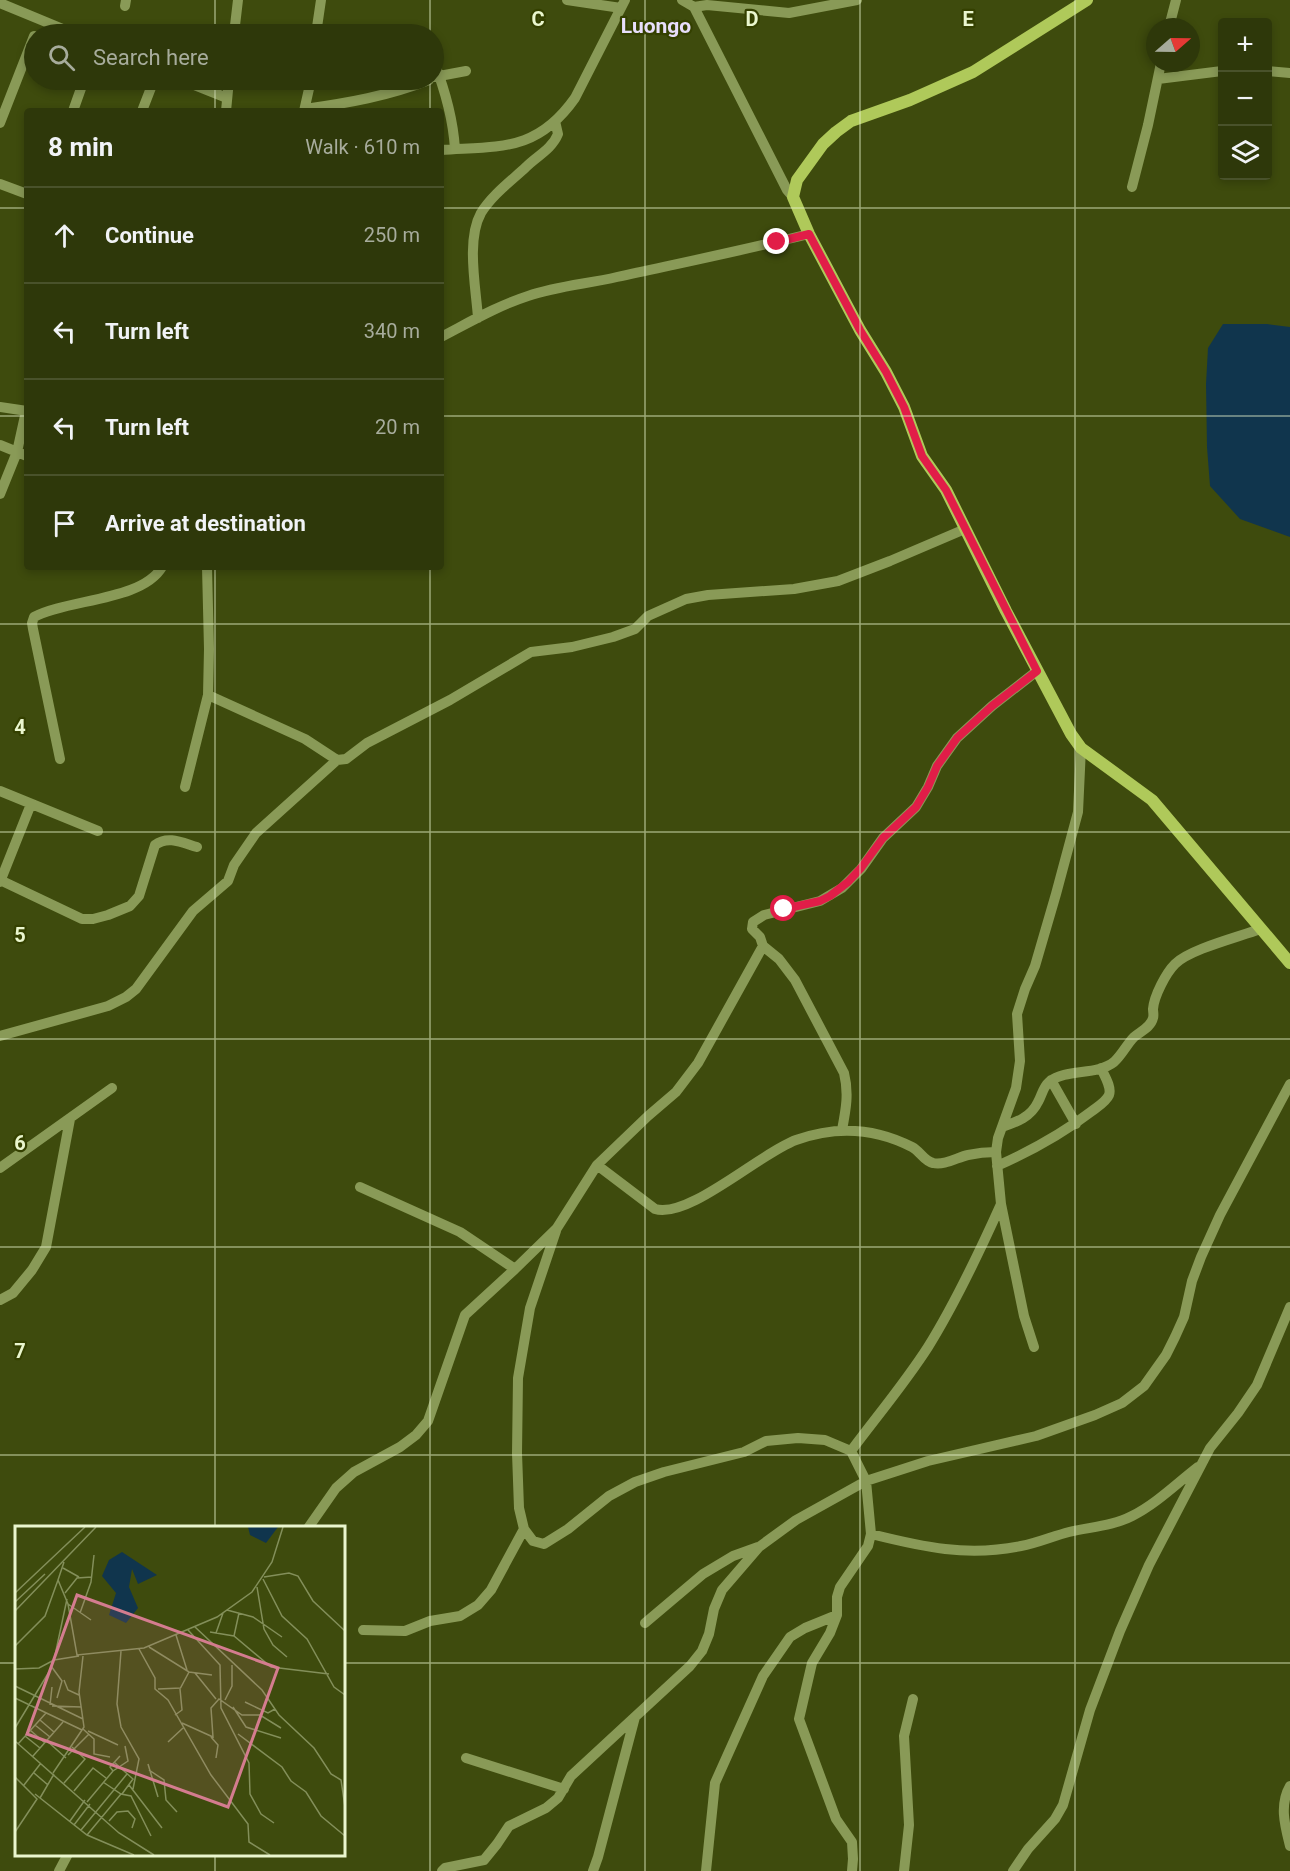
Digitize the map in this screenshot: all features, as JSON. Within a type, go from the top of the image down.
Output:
[{"type":"street","points":[[235,24],[238,0]]},
{"type":"street","points":[[317,24],[321,0]]},
{"type":"street","points":[[444,150],[514,145],[529,139],[565,112],[575,98],[623,4],[567,0]]},
{"type":"street","points":[[682,0],[694,7],[783,184],[793,196],[809,234],[904,407],[922,456],[946,490],[1060,716],[1081,748],[1152,800],[1290,963]]},
{"type":"street","points":[[694,7],[707,5],[789,13],[857,0]]},
{"type":"street","points":[[793,196],[797,180],[823,144],[852,121],[910,100],[973,72],[1087,0]]},
{"type":"street","points":[[1171,18],[1176,0]]},
{"type":"street","points":[[0,3],[51,24]]},
{"type":"street","points":[[39,24],[41,20]]},
{"type":"street","points":[[0,123],[24,63]]},
{"type":"street","points":[[444,76],[466,71]]},
{"type":"street","points":[[1272,71],[1290,73]]},
{"type":"street","points":[[1132,187],[1159,72]]},
{"type":"street","points":[[1158,79],[1218,72]]},
{"type":"street","points":[[74,108],[80,90]]},
{"type":"street","points":[[143,108],[150,90]]},
{"type":"street","points":[[199,90],[229,107],[229,90]]},
{"type":"street","points":[[304,108],[309,90]]},
{"type":"street","points":[[316,108],[360,101],[400,90]]},
{"type":"street","points":[[439,90],[452,119],[455,149]]},
{"type":"street","points":[[478,318],[473,254],[475,229],[481,213],[491,200],[551,146],[558,134],[555,121]]},
{"type":"street","points":[[1,187],[24,193]]},
{"type":"street","points":[[444,335],[497,307],[540,292],[614,278],[809,234]]},
{"type":"street","points":[[0,407],[24,411]]},
{"type":"street","points":[[0,494],[22,454],[24,432]]},
{"type":"street","points":[[0,445],[22,454]]},
{"type":"street","points":[[0,1036],[108,1006],[126,997],[136,989],[193,911],[228,881],[234,865],[255,833],[337,760],[346,759],[367,743],[450,700],[531,652],[572,647],[613,637],[635,629],[648,616],[686,599],[708,595],[794,589],[838,581],[965,529]]},
{"type":"street","points":[[60,759],[33,629],[34,617],[131,590],[148,581],[160,570]]},
{"type":"street","points":[[185,787],[208,695],[207,570]]},
{"type":"street","points":[[842,1130],[848,1089],[844,1073],[795,980],[779,959],[763,946],[760,937],[752,929],[753,922],[764,915],[820,901],[842,888],[861,868],[883,838],[916,807],[937,766],[957,738],[992,706],[1037,671]]},
{"type":"street","points":[[208,695],[305,738],[337,760]]},
{"type":"street","points":[[1034,1347],[1024,1316],[1001,1204],[996,1152],[1016,1088],[1020,1046],[1017,1014],[1035,966],[1078,812],[1081,748]]},
{"type":"street","points":[[0,791],[98,831]]},
{"type":"street","points":[[31,804],[0,881],[82,919],[108,915],[130,906],[139,896],[155,845],[161,841],[166,839],[197,847]]},
{"type":"street","points":[[1002,1127],[1020,1121],[1031,1113],[1045,1086],[1052,1080],[1060,1076],[1112,1064],[1126,1045],[1150,1024],[1157,994],[1175,964],[1204,949],[1260,929]]},
{"type":"street","points":[[309,1526],[336,1488],[354,1472],[400,1447],[416,1435],[428,1421],[465,1315],[557,1228],[597,1165],[676,1092],[698,1063],[763,946]]},
{"type":"street","points":[[997,1166],[1031,1151],[1076,1124],[1108,1097],[1110,1090],[1101,1068]]},
{"type":"street","points":[[1052,1080],[1076,1124]]},
{"type":"street","points":[[442,1871],[445,1868],[484,1860],[509,1826],[517,1820],[546,1808],[558,1798],[571,1776],[690,1666],[702,1651],[709,1634],[714,1609],[723,1590],[759,1547],[796,1520],[866,1481],[928,1461],[1036,1436],[1122,1403],[1144,1386],[1156,1371],[1175,1337],[1184,1317],[1192,1281],[1220,1215],[1290,1084]]},
{"type":"street","points":[[0,1168],[112,1088]]},
{"type":"street","points":[[0,1300],[14,1293],[46,1247],[70,1119]]},
{"type":"street","points":[[597,1165],[655,1209],[661,1211],[674,1209],[704,1197],[750,1165],[795,1140],[842,1130],[871,1133],[902,1142],[915,1148],[934,1164],[966,1155],[996,1152]]},
{"type":"street","points":[[360,1187],[460,1232],[515,1269]]},
{"type":"street","points":[[851,1450],[926,1350],[950,1311],[1001,1204]]},
{"type":"street","points":[[557,1228],[530,1308],[518,1378],[519,1508],[524,1529],[533,1541],[544,1544],[568,1529],[609,1496],[635,1482],[664,1472],[744,1452],[766,1441],[798,1438],[825,1440],[851,1450],[866,1481],[871,1534],[868,1546],[840,1587],[837,1597],[837,1615],[830,1633],[812,1664],[799,1719],[836,1819],[852,1842],[854,1859],[852,1871]]},
{"type":"street","points":[[1013,1871],[1028,1849],[1055,1819],[1063,1805],[1090,1710],[1120,1631],[1149,1565],[1210,1448],[1257,1385],[1290,1307]]},
{"type":"street","points":[[871,1534],[944,1550],[990,1551],[1022,1546],[1130,1518],[1154,1503],[1201,1465]]},
{"type":"street","points":[[363,1630],[405,1631],[430,1621],[460,1616],[478,1605],[491,1590],[524,1529]]},
{"type":"street","points":[[645,1623],[703,1574],[733,1556],[759,1547]]},
{"type":"street","points":[[706,1871],[715,1783],[763,1676],[790,1637],[837,1615]]},
{"type":"street","points":[[904,1871],[909,1826],[904,1736],[913,1699]]},
{"type":"street","points":[[593,1871],[635,1716]]},
{"type":"street","points":[[466,1758],[564,1789]]},
{"type":"street","points":[[1290,1786],[1283,1812],[1290,1846]]},
{"type":"street","points":[[59,1871],[67,1856]]},
{"type":"water","points":[[1223,324],[1267,324],[1290,327],[1290,537],[1240,519],[1210,486],[1206,384],[1208,348]]},
{"type":"district","name":"Luongo","points":[[656,26]]},
{"type":"route","points":[[777,242],[809,234],[860,330],[886,372],[904,407],[922,456],[946,490],[1037,671],[973,721],[957,738],[937,766],[923,798],[904,820],[883,838],[861,868],[842,888],[820,901],[784,909]]}]
